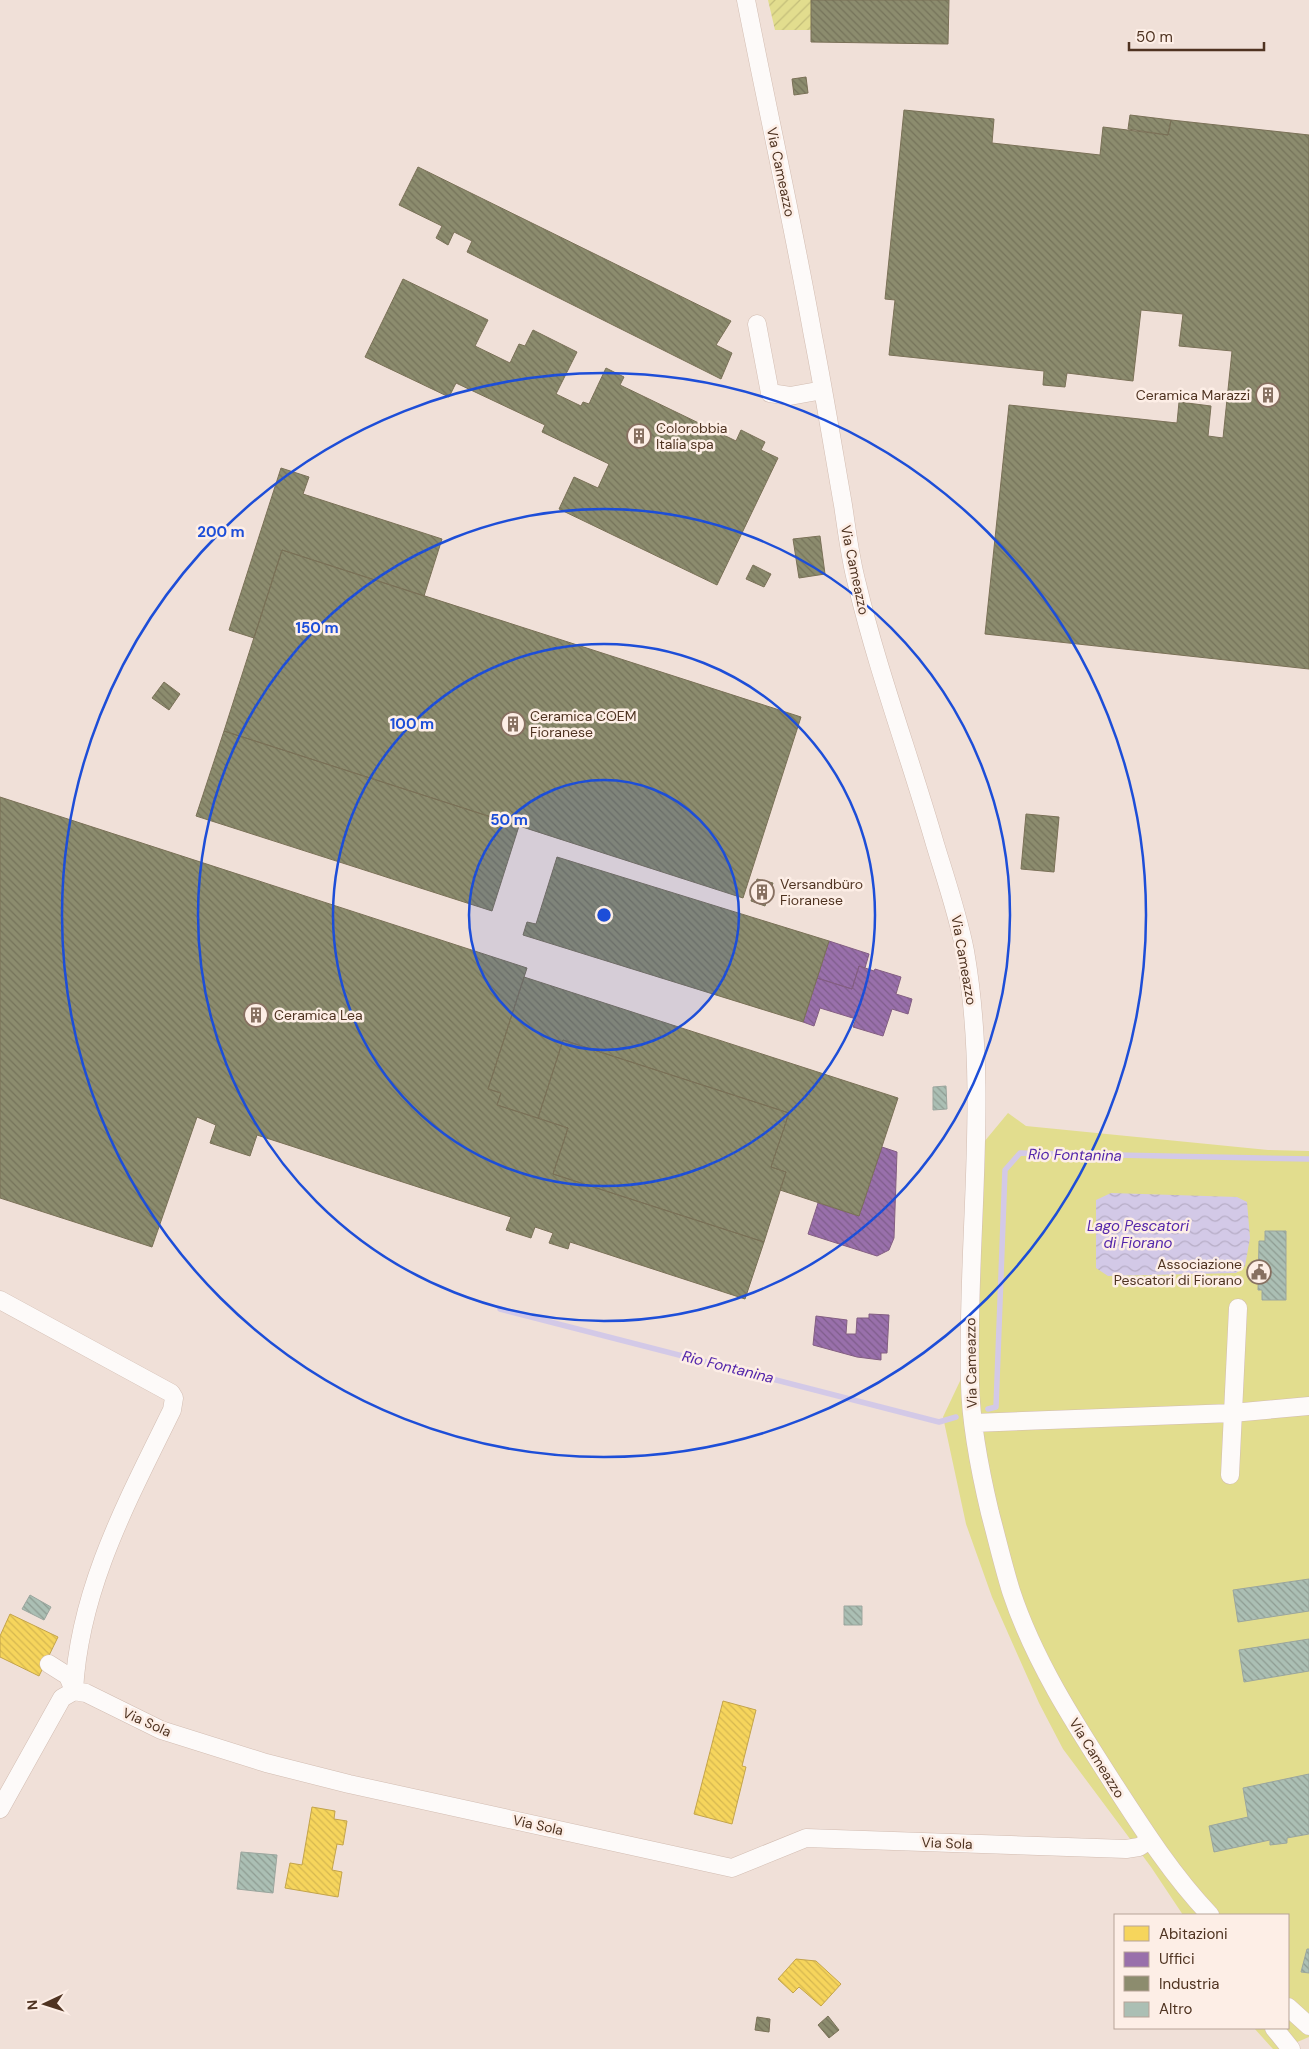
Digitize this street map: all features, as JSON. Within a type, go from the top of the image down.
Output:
[{"type":"street","name":"Via Cameazzo","points":[[746,0],[823,390],[855,579],[864,616],[957,915],[964,950],[972,1000],[977,1072],[977,1155],[970,1314],[970,1387],[973,1423],[984,1485],[1001,1556],[1011,1592],[1030,1637],[1071,1717],[1150,1840],[1187,1890],[1209,1914]]},
{"type":"street","points":[[757,324],[770,393],[790,396],[823,390]]},
{"type":"street","points":[[0,1300],[171,1392],[174,1398],[172,1410],[110,1538],[91,1592],[76,1664],[74,1691]]},
{"type":"street","points":[[1230,1475],[1238,1308]]},
{"type":"street","points":[[973,1423],[1232,1413],[1309,1406]]},
{"type":"street","points":[[49,1664],[68,1676],[74,1691]]},
{"type":"street","points":[[0,1809],[62,1698],[74,1691]]},
{"type":"street","name":"Via Sola","points":[[74,1691],[86,1692],[161,1730],[266,1764],[732,1868],[806,1838],[1126,1850],[1139,1847],[1150,1840]]},
{"type":"street","name":"Via Cameazzo","points":[[1187,1890],[1199,1914]]},
{"type":"street","points":[[1289,2008],[1309,2026]]},
{"type":"street","points":[[1275,2029],[1291,2049]]},
{"type":"shaded area","points":[[768,0],[811,0],[811,30],[775,30]]},
{"type":"shaded area","points":[[1008,1113],[1026,1126],[1268,1150],[1309,1151],[1309,2037],[1281,2049],[1273,2049],[1255,2029],[1289,2029],[1289,1914],[1182,1914],[1151,1867],[1063,1749],[1039,1703],[992,1597],[966,1524],[943,1417],[969,1362],[974,1154]]},
{"type":"water","name":"Lago Pescatori di Fiorano","points":[[1111,1193],[1237,1197],[1247,1202],[1250,1238],[1245,1266],[1236,1273],[1108,1276],[1096,1268],[1096,1200]]},
{"type":"building: Abitazioni","points":[[10,1614],[58,1637],[39,1676],[0,1657],[0,1636]]},
{"type":"building: Abitazioni","points":[[723,1701],[756,1710],[742,1766],[746,1767],[732,1824],[694,1814]]},
{"type":"building: Abitazioni","points":[[312,1807],[335,1811],[334,1819],[347,1821],[343,1845],[337,1844],[332,1870],[342,1872],[338,1897],[285,1888],[290,1863],[302,1865]]},
{"type":"building: Abitazioni","points":[[796,1959],[816,1961],[841,1984],[821,2006],[799,1987],[793,1993],[778,1979]]},
{"type":"building: Uffici","points":[[829,941],[869,954],[865,968],[859,966],[852,989],[817,978]]},
{"type":"building: Uffici","points":[[859,966],[901,977],[896,994],[912,999],[908,1014],[892,1009],[883,1036],[853,1027],[856,1019],[820,1008],[814,1026],[803,1022],[817,978],[852,989]]},
{"type":"building: Uffici","points":[[882,1147],[897,1152],[894,1238],[889,1250],[877,1256],[808,1234],[818,1203],[859,1216]]},
{"type":"building: Uffici","points":[[869,1314],[889,1315],[887,1353],[881,1353],[881,1360],[857,1357],[813,1345],[816,1316],[847,1320],[846,1334],[856,1334],[857,1318],[869,1318]]},
{"type":"building: Industria","points":[[811,0],[949,0],[948,44],[811,42]]},
{"type":"building: Industria","points":[[806,77],[808,93],[794,95],[792,79]]},
{"type":"building: Industria","name":"Ceramica Marazzi","points":[[904,110],[994,119],[992,143],[1100,155],[1103,127],[1168,135],[1171,120],[1309,135],[1309,669],[985,634],[1009,405],[1177,423],[1179,402],[1211,406],[1208,436],[1223,438],[1232,351],[1179,346],[1183,314],[1141,310],[1133,381],[1067,373],[1065,387],[1043,385],[1044,371],[889,355],[895,300],[885,299]]},
{"type":"building: Industria","points":[[1130,115],[1171,120],[1168,135],[1128,129]]},
{"type":"building: Industria","name":"Colorobbia Italia spa","points":[[418,167],[731,321],[716,345],[732,353],[721,379],[467,252],[472,241],[454,232],[448,245],[436,238],[442,226],[399,205]]},
{"type":"building: Industria","name":"Colorobbia Italia spa","points":[[403,279],[488,320],[475,346],[510,363],[519,344],[525,346],[533,330],[577,352],[556,394],[581,406],[583,402],[589,404],[606,368],[624,377],[620,385],[736,441],[741,430],[765,442],[761,450],[778,458],[717,585],[559,509],[574,477],[598,488],[609,464],[542,432],[545,425],[456,383],[449,397],[365,357]]},
{"type":"building: Industria","points":[[281,468],[309,477],[303,494],[442,539],[424,596],[282,550],[254,638],[229,630]]},
{"type":"building: Industria","points":[[820,536],[825,574],[799,578],[793,539]]},
{"type":"building: Industria","name":"Ceramica COEM Fioranese","points":[[282,550],[801,717],[743,898],[224,731]]},
{"type":"building: Industria","points":[[753,565],[771,574],[764,587],[746,579]]},
{"type":"building: Industria","points":[[164,682],[180,694],[169,710],[152,698]]},
{"type":"building: Industria","points":[[224,731],[519,826],[492,911],[196,816]]},
{"type":"building: Industria","name":"Ceramica Lea","points":[[0,797],[527,968],[488,1089],[501,1093],[497,1105],[568,1128],[553,1174],[764,1242],[745,1299],[570,1242],[568,1249],[549,1243],[553,1233],[535,1227],[531,1238],[506,1230],[511,1217],[257,1135],[250,1156],[210,1143],[216,1125],[197,1117],[152,1247],[0,1198]]},
{"type":"building: Industria","points":[[1026,814],[1059,817],[1054,872],[1021,869]]},
{"type":"building: Industria","points":[[557,857],[829,941],[803,1022],[523,935],[527,922],[536,924]]},
{"type":"building: Industria","name":"Versandbüro Fioranese","points":[[757,879],[773,883],[765,906],[751,901]]},
{"type":"building: Industria","points":[[524,977],[898,1098],[859,1216],[780,1190],[786,1172],[771,1167],[789,1113],[563,1040],[538,1118],[497,1105],[501,1093],[488,1089]]},
{"type":"building: Industria","points":[[563,1040],[789,1113],[771,1167],[786,1172],[764,1242],[553,1174],[568,1128],[538,1118]]},
{"type":"building: Industria","points":[[828,2016],[839,2030],[829,2038],[818,2025]]},
{"type":"building: Industria","points":[[757,2017],[770,2019],[769,2032],[755,2030]]},
{"type":"building: Altro","points":[[946,1086],[947,1109],[933,1110],[933,1087]]},
{"type":"building: Altro","name":"Associazione Pescatori di Fiorano","points":[[1265,1231],[1286,1231],[1286,1300],[1262,1300],[1262,1290],[1258,1290],[1259,1241],[1265,1241]]},
{"type":"building: Altro","points":[[1309,1579],[1309,1611],[1238,1622],[1233,1590]]},
{"type":"building: Altro","points":[[30,1595],[51,1607],[44,1620],[22,1609]]},
{"type":"building: Altro","points":[[844,1606],[862,1606],[862,1625],[844,1625]]},
{"type":"building: Altro","points":[[1309,1639],[1309,1671],[1244,1682],[1239,1650]]},
{"type":"building: Altro","points":[[1309,1774],[1309,1834],[1287,1838],[1287,1843],[1270,1845],[1270,1840],[1214,1852],[1209,1826],[1248,1817],[1243,1788]]},
{"type":"building: Altro","points":[[241,1852],[277,1855],[273,1893],[237,1889]]},
{"type":"building: Altro","points":[[1307,1949],[1309,1949],[1309,1973],[1301,1972]]},
{"type":"waterway","name":"Rio Fontanina","points":[[988,1409],[996,1407],[1005,1170],[1020,1153],[1309,1159]]},
{"type":"waterway","name":"Rio Fontanina","points":[[500,1309],[939,1422],[956,1417]]},
{"type":"place","name":"Ceramica Marazzi","points":[[1268,395]]},
{"type":"place","name":"Colorobbia Italia spa","points":[[639,436]]},
{"type":"place","name":"Ceramica COEM Fioranese","points":[[513,724]]},
{"type":"place","name":"Versandbüro Fioranese","points":[[762,892]]},
{"type":"place","name":"Ceramica Lea","points":[[256,1015]]},
{"type":"place","name":"Associazione Pescatori di Fiorano","points":[[1259,1272]]}]
